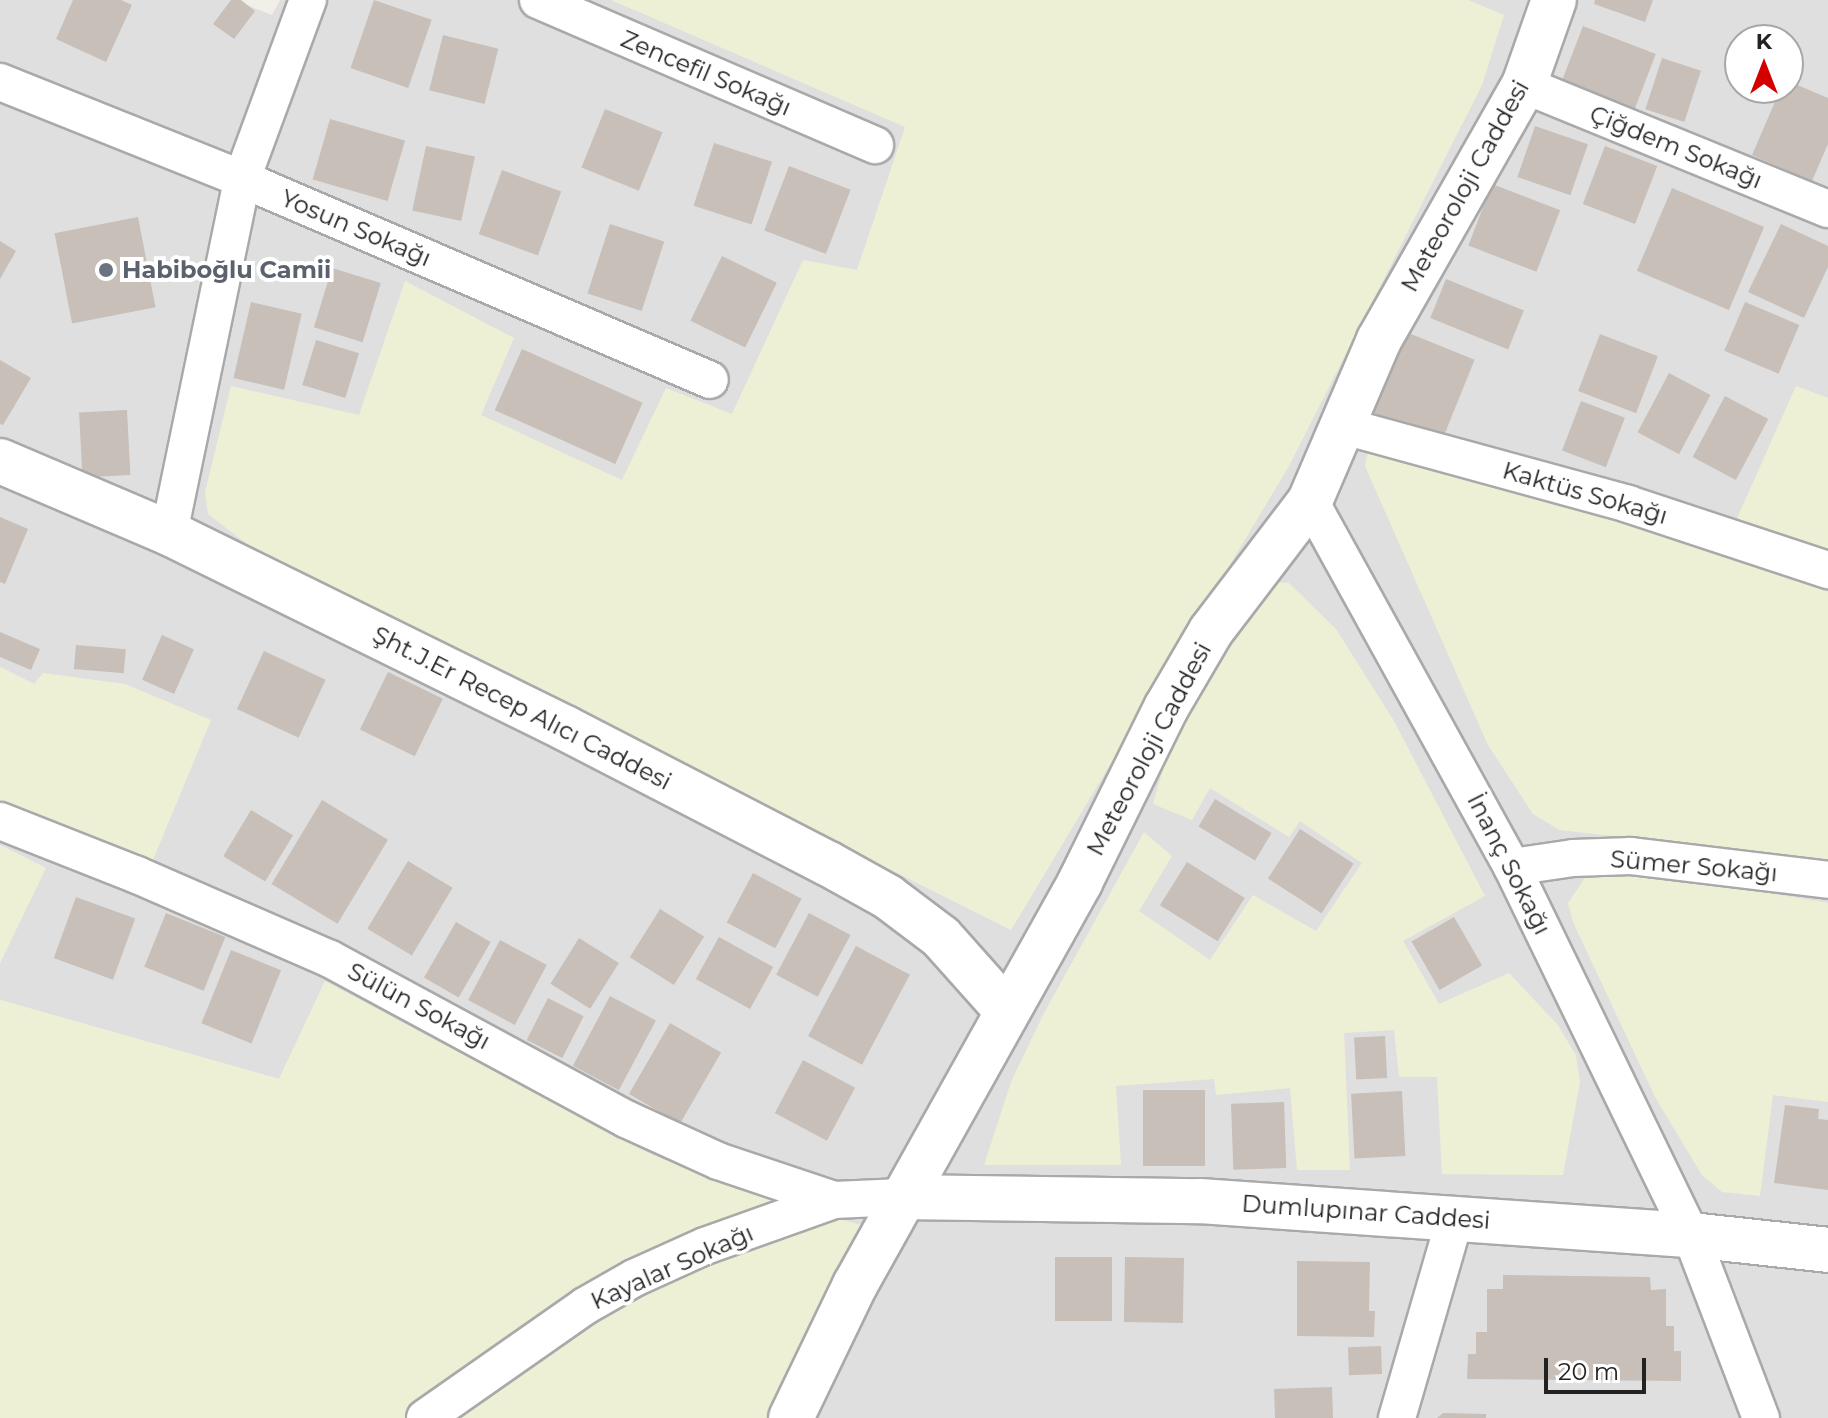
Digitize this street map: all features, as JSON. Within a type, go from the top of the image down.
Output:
[{"type":"street","points":[[169,533],[242,179],[308,0]]},
{"type":"street","name":"Zencefil Sokağı","points":[[538,0],[875,145]]},
{"type":"street","name":"Meteoroloji Caddesi","points":[[791,1418],[855,1285],[1080,882],[1188,669],[1219,620],[1310,501],[1379,340],[1524,85],[1554,0]]},
{"type":"street","name":"Yosun Sokağı","points":[[0,82],[242,179],[710,380]]},
{"type":"street","name":"Çiğdem Sokağı","points":[[1524,85],[1828,209]]},
{"type":"street","name":"Kaktüs Sokağı","points":[[1340,425],[1628,504],[1828,570]]},
{"type":"street","name":"Şht.J.Er Recep Alıcı Caddesi","points":[[0,461],[169,533],[565,728],[888,897],[941,937],[1007,1011]]},
{"type":"street","name":"İnanç Sokağı","points":[[1310,501],[1512,867],[1691,1235],[1761,1418]]},
{"type":"street","name":"Sülün Sokağı","points":[[0,821],[137,875],[330,959],[626,1119],[684,1146],[834,1200]]},
{"type":"street","name":"Sümer Sokağı","points":[[1512,867],[1573,858],[1631,856],[1828,880]]},
{"type":"street","name":"Kayalar Sokağı","points":[[425,1418],[585,1306],[634,1278],[705,1246],[834,1200],[902,1197]]},
{"type":"street","name":"Dumlupınar Caddesi","points":[[902,1197],[1200,1201],[1691,1235],[1828,1250]]},
{"type":"street","points":[[1397,1418],[1455,1219]]},
{"type":"shaded area","points":[[0,0],[233,0],[272,15],[280,0],[1828,0],[1828,1418],[770,1418],[734,1188],[648,1153],[325,982],[279,1079],[0,1000],[0,963],[45,868],[0,845],[0,801],[76,835],[34,684],[0,667]]},
{"type":"green space","points":[[611,0],[1468,0],[1504,15],[1482,85],[1289,466],[1011,930],[260,554],[208,514],[205,492],[231,386],[359,415],[405,281],[514,338],[481,415],[622,480],[666,388],[732,414],[803,260],[857,270],[905,127]]},
{"type":"green space","points":[[1796,386],[1828,398],[1828,558],[1734,525]]},
{"type":"green space","points":[[1379,448],[1828,581],[1828,861],[1560,830],[1533,814],[1488,745],[1365,466],[1369,449]]},
{"type":"green space","points":[[1264,581],[1289,583],[1336,629],[1394,721],[1485,896],[1403,941],[1439,1004],[1509,973],[1557,1024],[1576,1055],[1580,1082],[1563,1175],[1442,1174],[1437,1077],[1399,1077],[1394,1030],[1344,1033],[1350,1170],[1297,1170],[1290,1088],[1216,1095],[1214,1079],[1116,1086],[1121,1165],[984,1165],[1011,1082],[1043,1015],[1144,832],[1172,856],[1139,911],[1210,960],[1253,895],[1316,931],[1362,863],[1300,821],[1289,837],[1210,788],[1192,820],[1153,804],[1179,712]]},
{"type":"green space","points":[[0,667],[34,684],[43,673],[125,684],[211,720],[153,860],[76,835],[0,801]]},
{"type":"green space","points":[[0,845],[46,868],[0,963]]},
{"type":"green space","points":[[1625,868],[1828,903],[1828,1102],[1773,1095],[1760,1196],[1722,1192],[1702,1175],[1655,1097],[1573,922],[1568,903],[1587,875]]},
{"type":"green space","points":[[325,981],[648,1153],[734,1188],[864,1226],[770,1418],[0,1418],[0,1000],[279,1079]]},
{"type":"building","points":[[73,0],[121,0],[132,5],[106,62],[56,39]]},
{"type":"building","points":[[231,0],[241,0],[255,11],[234,39],[213,24]]},
{"type":"building","points":[[374,0],[432,20],[408,88],[351,68]]},
{"type":"building","points":[[1595,0],[1653,0],[1645,22],[1594,4]]},
{"type":"building","points":[[1583,26],[1656,54],[1635,109],[1562,81]]},
{"type":"building","points":[[443,35],[498,49],[485,104],[429,90]]},
{"type":"building","points":[[1662,58],[1701,71],[1684,122],[1645,109]]},
{"type":"building","points":[[1804,88],[1828,98],[1828,144],[1812,181],[1752,155],[1774,104],[1804,104]]},
{"type":"building","points":[[605,109],[662,132],[639,191],[581,167]]},
{"type":"building","points":[[330,119],[405,140],[388,201],[313,180]]},
{"type":"building","points":[[1535,126],[1588,144],[1570,195],[1517,177]]},
{"type":"building","points":[[714,143],[772,162],[752,225],[694,206]]},
{"type":"building","points":[[426,146],[475,156],[461,221],[412,211]]},
{"type":"building","points":[[1605,146],[1657,166],[1635,224],[1583,204]]},
{"type":"building","points":[[789,166],[851,190],[826,254],[764,230]]},
{"type":"building","points":[[502,170],[561,192],[538,255],[479,234]]},
{"type":"building","points":[[1492,184],[1560,210],[1536,272],[1468,246]]},
{"type":"building","points":[[1672,188],[1764,227],[1729,310],[1637,271]]},
{"type":"building","name":"Habiboğlu Camii","points":[[138,217],[156,307],[72,324],[55,233]]},
{"type":"building","points":[[610,224],[664,242],[642,311],[587,293]]},
{"type":"building","points":[[1781,224],[1828,246],[1828,267],[1804,318],[1748,292]]},
{"type":"building","points":[[0,241],[16,251],[0,279]]},
{"type":"building","points":[[722,256],[777,283],[745,347],[690,321]]},
{"type":"building","points":[[332,268],[381,283],[363,342],[314,327]]},
{"type":"building","points":[[1446,279],[1524,310],[1508,349],[1430,318]]},
{"type":"building","points":[[251,302],[302,314],[284,390],[233,378]]},
{"type":"building","points":[[1745,302],[1799,325],[1779,374],[1724,351]]},
{"type":"building","points":[[1406,332],[1475,360],[1442,440],[1373,413]]},
{"type":"building","points":[[1600,334],[1658,356],[1636,413],[1578,391]]},
{"type":"building","points":[[316,340],[359,353],[345,398],[302,385]]},
{"type":"building","points":[[522,349],[643,403],[615,464],[495,410]]},
{"type":"building","points":[[0,360],[31,378],[3,425],[0,424]]},
{"type":"building","points":[[1669,373],[1710,395],[1679,454],[1638,432]]},
{"type":"building","points":[[1725,396],[1768,419],[1736,480],[1693,457]]},
{"type":"building","points":[[1581,401],[1625,418],[1606,467],[1562,450]]},
{"type":"building","points":[[127,410],[130,475],[82,477],[79,413]]},
{"type":"building","points":[[0,517],[28,529],[5,584],[0,582]]},
{"type":"building","points":[[0,632],[40,649],[31,670],[0,657]]},
{"type":"building","points":[[162,635],[194,649],[174,694],[142,680]]},
{"type":"building","points":[[76,645],[126,649],[124,673],[74,669]]},
{"type":"building","points":[[264,651],[326,680],[299,738],[237,709]]},
{"type":"building","points":[[388,672],[443,699],[415,756],[360,730]]},
{"type":"building","points":[[1215,799],[1272,833],[1255,860],[1199,826]]},
{"type":"building","points":[[322,800],[388,840],[338,924],[272,884]]},
{"type":"building","points":[[251,810],[293,835],[265,882],[223,856]]},
{"type":"building","points":[[1300,829],[1354,864],[1322,913],[1268,878]]},
{"type":"building","points":[[408,861],[453,888],[412,955],[367,929]]},
{"type":"building","points":[[1187,862],[1245,898],[1218,941],[1160,905]]},
{"type":"building","points":[[753,873],[802,899],[775,948],[727,922]]},
{"type":"building","points":[[76,897],[135,919],[113,980],[54,958]]},
{"type":"building","points":[[660,909],[704,937],[674,985],[630,957]]},
{"type":"building","points":[[166,913],[225,937],[204,991],[144,967]]},
{"type":"building","points":[[809,913],[850,935],[818,997],[776,975]]},
{"type":"building","points":[[1454,917],[1482,965],[1440,990],[1412,941]]},
{"type":"building","points":[[456,922],[491,942],[459,997],[424,977]]},
{"type":"building","points":[[719,937],[773,967],[750,1009],[696,979]]},
{"type":"building","points":[[579,938],[619,963],[590,1009],[550,984]]},
{"type":"building","points":[[500,940],[547,965],[515,1025],[468,1000]]},
{"type":"building","points":[[856,946],[910,975],[862,1065],[808,1036]]},
{"type":"building","points":[[231,950],[281,970],[251,1043],[201,1023]]},
{"type":"building","points":[[610,996],[656,1020],[619,1090],[573,1066]]},
{"type":"building","points":[[548,998],[584,1016],[562,1058],[527,1040]]},
{"type":"building","points":[[670,1023],[721,1052],[680,1124],[629,1094]]},
{"type":"building","points":[[1385,1036],[1387,1078],[1356,1080],[1354,1038]]},
{"type":"building","points":[[803,1060],[855,1088],[827,1141],[775,1113]]},
{"type":"building","points":[[1143,1090],[1205,1090],[1205,1166],[1143,1166]]},
{"type":"building","points":[[1402,1091],[1405,1156],[1354,1159],[1351,1094]]},
{"type":"building","points":[[1284,1102],[1286,1168],[1233,1170],[1231,1104]]},
{"type":"building","points":[[1785,1105],[1819,1109],[1818,1119],[1828,1120],[1828,1190],[1774,1183]]},
{"type":"building","points":[[1055,1257],[1112,1257],[1112,1321],[1055,1321]]},
{"type":"building","points":[[1125,1257],[1184,1258],[1183,1323],[1124,1322]]},
{"type":"building","points":[[1297,1261],[1370,1262],[1369,1311],[1375,1311],[1374,1337],[1297,1336]]},
{"type":"building","points":[[1503,1275],[1650,1277],[1651,1290],[1666,1289],[1666,1326],[1674,1326],[1674,1351],[1681,1351],[1681,1381],[1467,1379],[1468,1354],[1476,1354],[1476,1332],[1487,1332],[1487,1289],[1503,1289]]},
{"type":"building","points":[[1381,1346],[1382,1374],[1349,1375],[1348,1347]]},
{"type":"building","points":[[1332,1387],[1333,1418],[1275,1418],[1274,1389]]},
{"type":"building","points":[[1443,1413],[1486,1414],[1486,1418],[1437,1418]]},
{"type":"place","name":"Habiboğlu Camii","points":[[106,270]]}]
